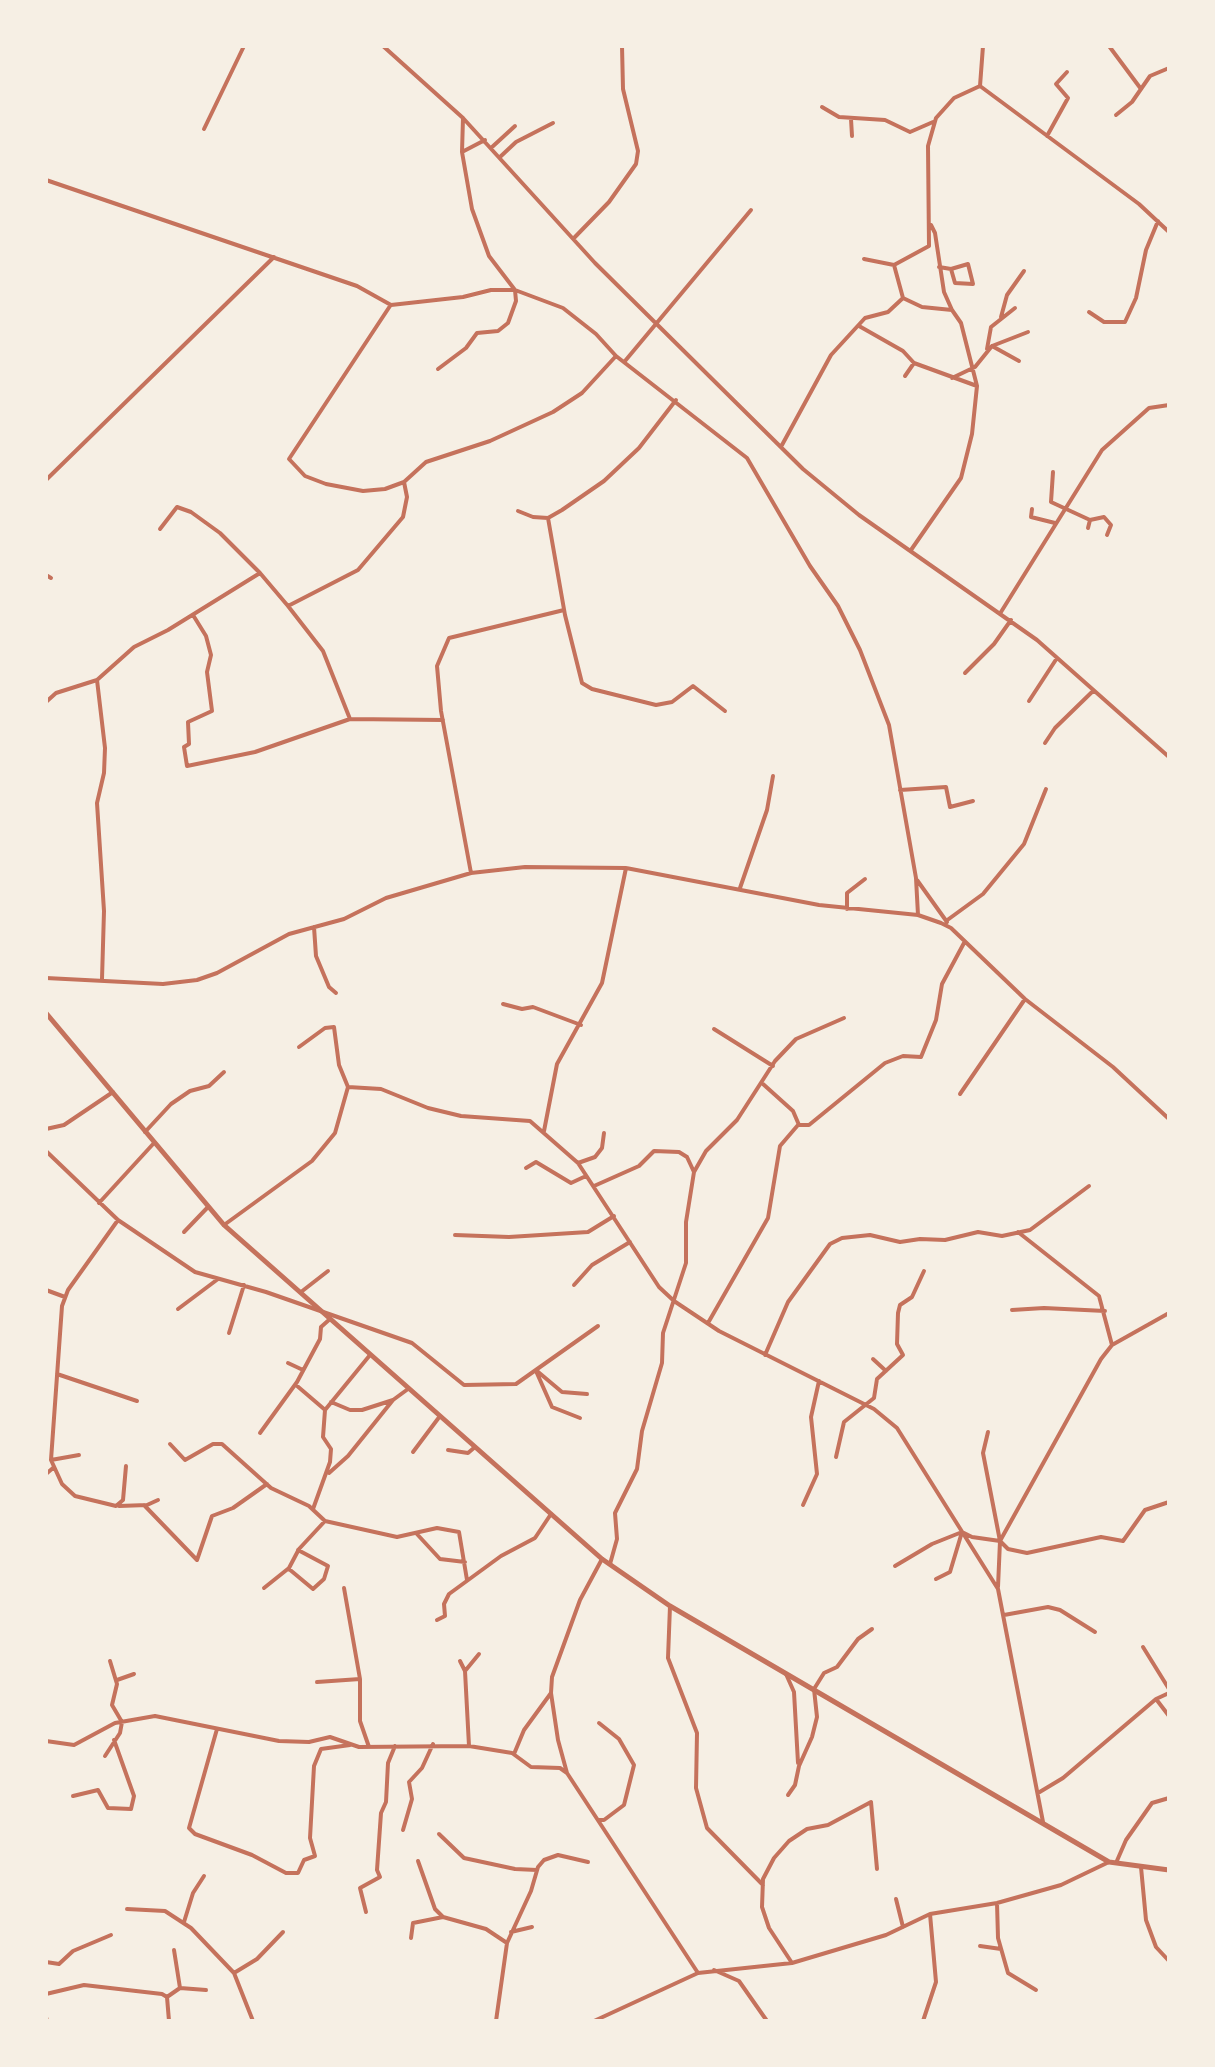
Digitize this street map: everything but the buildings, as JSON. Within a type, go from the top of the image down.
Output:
[{"type":"street","points":[[204,129],[244,46]]},
{"type":"street","points":[[383,46],[463,118],[627,295],[830,493],[1001,612],[1169,757]]},
{"type":"street","points":[[574,238],[609,202],[636,164],[638,151],[623,89],[622,46]]},
{"type":"street","points":[[980,86],[983,46]]},
{"type":"street","points":[[1109,46],[1141,90]]},
{"type":"street","points":[[1116,115],[1141,90],[1150,76],[1169,68]]},
{"type":"street","points":[[1047,136],[1068,98],[1056,84],[1067,72]]},
{"type":"street","points":[[864,259],[894,265],[929,246],[928,146],[935,121],[954,98],[980,86]]},
{"type":"street","points":[[980,86],[1169,232]]},
{"type":"street","points":[[822,107],[827,113],[851,119],[885,120],[910,132],[935,121]]},
{"type":"street","points":[[438,369],[466,348],[477,333],[498,331],[513,314],[515,290],[489,256],[472,209],[462,152],[463,118]]},
{"type":"street","points":[[851,119],[852,136]]},
{"type":"street","points":[[500,157],[516,142],[553,123]]},
{"type":"street","points":[[491,148],[515,126]]},
{"type":"street","points":[[462,152],[485,140]]},
{"type":"street","points":[[46,180],[143,216],[357,286],[391,305],[463,297],[491,290],[515,290],[563,308],[596,334],[616,356],[747,458],[810,566],[838,606],[860,650],[889,725],[916,878],[918,915]]},
{"type":"street","points":[[624,362],[751,210]]},
{"type":"street","points":[[1089,312],[1104,322],[1125,322],[1136,298],[1146,250],[1158,221]]},
{"type":"street","points":[[911,550],[961,478],[977,386],[975,367],[961,323],[952,310],[939,267],[935,233],[929,222]]},
{"type":"street","points":[[46,480],[274,257]]},
{"type":"street","points":[[939,267],[951,269],[968,264],[973,284],[955,283],[951,269]]},
{"type":"street","points":[[894,265],[903,298],[922,307],[952,310]]},
{"type":"street","points":[[1001,319],[1007,295],[1024,271]]},
{"type":"street","points":[[781,445],[831,355],[865,318],[888,312],[903,298]]},
{"type":"street","points":[[391,305],[289,459],[305,476],[326,484],[363,491],[385,489],[404,482],[426,462],[490,441],[553,412],[582,393],[616,356]]},
{"type":"street","points":[[987,352],[991,327],[1015,308]]},
{"type":"street","points":[[859,326],[903,351],[914,363],[977,386]]},
{"type":"street","points":[[952,378],[975,367],[992,346],[1028,332]]},
{"type":"street","points":[[992,346],[1019,361]]},
{"type":"street","points":[[905,376],[914,363]]},
{"type":"street","points":[[518,511],[533,517],[548,518],[604,481],[639,448],[676,400]]},
{"type":"street","points":[[1001,612],[1102,450],[1123,428],[1149,408],[1169,405]]},
{"type":"street","points":[[1053,472],[1051,502],[1066,506],[1090,520],[1104,517],[1111,525],[1107,535]]},
{"type":"street","points":[[288,606],[358,570],[369,559],[403,517],[407,497],[404,482]]},
{"type":"street","points":[[160,529],[177,507],[191,512],[238,549],[323,651],[350,719]]},
{"type":"street","points":[[1032,509],[1031,517],[1055,523]]},
{"type":"street","points":[[548,518],[564,610],[582,683],[592,689],[656,705],[672,702],[693,686],[725,711]]},
{"type":"street","points":[[1088,528],[1090,520]]},
{"type":"street","points":[[46,702],[56,693],[81,688],[97,680],[134,647],[260,573]]},
{"type":"street","points":[[471,873],[443,720],[437,666],[449,638],[564,610]]},
{"type":"street","points":[[193,615],[206,636],[211,655],[207,672],[212,711],[188,722],[189,744],[184,747],[187,766],[255,752],[350,719],[443,720]]},
{"type":"street","points":[[965,673],[994,644],[1011,620]]},
{"type":"street","points":[[1029,701],[1057,658]]},
{"type":"street","points":[[97,680],[105,748],[104,773],[97,803],[104,911],[102,979]]},
{"type":"street","points":[[1045,743],[1055,728],[1093,691]]},
{"type":"street","points":[[740,888],[767,810],[773,776]]},
{"type":"street","points":[[900,790],[946,787],[950,807],[973,801]]},
{"type":"street","points":[[946,921],[983,894],[1024,844],[1046,789]]},
{"type":"street","points":[[46,978],[163,984],[197,980],[217,973],[289,934],[344,919],[386,898],[423,885],[471,873],[525,867],[626,868],[847,909],[918,915],[951,928]]},
{"type":"street","points":[[544,1131],[557,1064],[602,983],[626,868]]},
{"type":"street","points":[[916,878],[964,943],[1025,999],[1113,1067],[1169,1119]]},
{"type":"street","points":[[847,909],[847,893],[865,879]]},
{"type":"street","points":[[314,927],[316,956],[329,987],[336,993]]},
{"type":"street","points":[[708,1323],[768,1218],[780,1146],[799,1125],[809,1125],[885,1063],[903,1056],[921,1057],[936,1020],[942,984],[964,943]]},
{"type":"street","points":[[960,1094],[1025,999]]},
{"type":"street","points":[[503,1004],[522,1009],[533,1007],[581,1025]]},
{"type":"street","points":[[46,1013],[224,1225],[602,1559],[670,1606],[1112,1863],[1169,1870]]},
{"type":"street","points":[[610,1564],[617,1539],[615,1513],[637,1469],[642,1431],[662,1363],[663,1333],[686,1263],[686,1222],[694,1172],[706,1151],[737,1120],[773,1066],[796,1039],[844,1018]]},
{"type":"street","points":[[224,1225],[312,1161],[335,1133],[348,1087],[339,1065],[334,1027],[325,1028],[299,1047]]},
{"type":"street","points":[[714,1029],[773,1066]]},
{"type":"street","points":[[145,1132],[171,1104],[190,1091],[209,1086],[224,1072]]},
{"type":"street","points":[[763,1084],[793,1111],[799,1125]]},
{"type":"street","points":[[348,1087],[381,1089],[428,1108],[461,1116],[530,1121],[544,1131],[578,1163],[659,1287],[674,1301],[765,1355],[866,1405],[888,1420],[906,1441],[998,1589]]},
{"type":"street","points":[[46,1129],[64,1125],[113,1092]]},
{"type":"street","points":[[578,1163],[595,1157],[602,1148],[604,1133]]},
{"type":"street","points":[[99,1203],[154,1143]]},
{"type":"street","points":[[46,1151],[49,1158],[118,1220],[195,1272],[244,1285],[332,1318],[412,1343],[464,1385],[516,1384],[598,1326]]},
{"type":"street","points":[[594,1186],[639,1166],[654,1151],[679,1152],[687,1157],[694,1172]]},
{"type":"street","points":[[526,1168],[536,1162],[571,1183],[587,1176]]},
{"type":"street","points":[[765,1355],[788,1302],[830,1244],[842,1238],[870,1235],[900,1242],[945,1240],[978,1232],[1002,1236],[1030,1230],[1049,1219],[1089,1186]]},
{"type":"street","points":[[184,1232],[208,1207]]},
{"type":"street","points":[[455,1235],[509,1237],[588,1232],[614,1216]]},
{"type":"street","points":[[118,1220],[65,1297],[57,1331],[51,1460],[62,1484],[75,1496],[116,1506],[144,1505],[158,1500]]},
{"type":"street","points":[[1017,1232],[1099,1296],[1112,1345]]},
{"type":"street","points":[[574,1285],[592,1265],[630,1242]]},
{"type":"street","points":[[301,1292],[328,1271]]},
{"type":"street","points":[[836,1457],[844,1422],[874,1398],[877,1379],[903,1355],[897,1344],[900,1305],[912,1297],[924,1271]]},
{"type":"street","points":[[178,1309],[218,1279]]},
{"type":"street","points":[[229,1333],[244,1285]]},
{"type":"street","points":[[46,1290],[65,1297]]},
{"type":"street","points":[[1012,1310],[1105,1311]]},
{"type":"street","points":[[1000,1541],[1037,1479],[1068,1414],[1112,1345],[1169,1313]]},
{"type":"street","points":[[260,1433],[296,1385],[320,1339],[321,1327],[332,1318]]},
{"type":"street","points":[[313,1509],[327,1474],[331,1449],[323,1437],[325,1410],[370,1355]]},
{"type":"street","points":[[873,1359],[886,1371]]},
{"type":"street","points":[[288,1363],[303,1370]]},
{"type":"street","points":[[535,1370],[562,1392],[587,1394]]},
{"type":"street","points":[[535,1370],[552,1407],[580,1418]]},
{"type":"street","points":[[57,1374],[137,1401]]},
{"type":"street","points":[[803,1505],[817,1474],[811,1417],[819,1381]]},
{"type":"street","points":[[296,1385],[325,1410]]},
{"type":"street","points":[[327,1474],[348,1456],[393,1400],[408,1389]]},
{"type":"street","points":[[331,1402],[350,1410],[362,1410],[393,1400]]},
{"type":"street","points":[[413,1452],[440,1416]]},
{"type":"street","points":[[988,1432],[983,1453],[1000,1541],[998,1589],[1043,1825]]},
{"type":"street","points":[[170,1444],[185,1460],[213,1444],[222,1444],[267,1484],[313,1509],[325,1521],[397,1537],[445,1527],[459,1532],[467,1580]]},
{"type":"street","points":[[448,1450],[468,1453],[476,1446]]},
{"type":"street","points":[[51,1460],[79,1455]]},
{"type":"street","points":[[116,1506],[123,1500],[126,1466]]},
{"type":"street","points":[[46,1474],[53,1468]]},
{"type":"street","points":[[144,1505],[197,1560],[212,1516],[233,1508],[267,1484]]},
{"type":"street","points":[[962,1532],[972,1537],[1000,1541],[1008,1549],[1027,1553],[1101,1537],[1123,1541],[1145,1510],[1169,1502]]},
{"type":"street","points":[[437,1620],[445,1616],[444,1604],[449,1594],[535,1538],[551,1514]]},
{"type":"street","points":[[264,1588],[289,1568],[298,1550],[325,1521]]},
{"type":"street","points":[[895,1566],[962,1532]]},
{"type":"street","points":[[936,1579],[950,1572],[962,1532]]},
{"type":"street","points":[[416,1533],[440,1559],[465,1562]]},
{"type":"street","points":[[289,1568],[313,1589],[324,1579],[328,1566],[298,1550]]},
{"type":"street","points":[[567,1773],[551,1693],[552,1677],[580,1600],[602,1559]]},
{"type":"street","points":[[344,1588],[360,1679],[360,1721],[369,1747]]},
{"type":"street","points":[[670,1606],[668,1658],[697,1733],[696,1788],[707,1828],[763,1885]]},
{"type":"street","points":[[1004,1615],[1048,1607],[1060,1610],[1095,1632]]},
{"type":"street","points":[[788,1795],[795,1785],[817,1717],[814,1689],[824,1673],[837,1667],[858,1639],[872,1629]]},
{"type":"street","points":[[1038,1793],[1084,1762],[1169,1691],[1143,1647]]},
{"type":"street","points":[[465,1671],[479,1654]]},
{"type":"street","points":[[110,1661],[117,1680],[112,1705],[122,1722]]},
{"type":"street","points":[[460,1661],[465,1671],[469,1746]]},
{"type":"street","points":[[785,1672],[794,1692],[799,1766]]},
{"type":"street","points":[[117,1680],[134,1674]]},
{"type":"street","points":[[317,1682],[360,1679]]},
{"type":"street","points":[[514,1754],[524,1730],[551,1693]]},
{"type":"street","points":[[1156,1699],[1169,1716]]},
{"type":"street","points":[[46,1741],[74,1745],[122,1722],[155,1716],[294,1742],[340,1738],[352,1745]]},
{"type":"street","points":[[105,1756],[122,1722]]},
{"type":"street","points":[[598,1820],[604,1820],[624,1805],[634,1765],[619,1739],[599,1723]]},
{"type":"street","points":[[217,1729],[189,1828],[195,1834],[252,1855],[286,1873],[298,1873],[304,1860],[315,1856],[310,1838],[314,1766],[321,1749],[352,1745],[469,1746],[514,1754],[531,1767],[560,1768],[567,1773],[698,1973]]},
{"type":"street","points":[[73,1796],[98,1790],[108,1808],[131,1809],[134,1796],[114,1740]]},
{"type":"street","points":[[403,1830],[412,1799],[409,1782],[422,1768],[433,1744]]},
{"type":"street","points":[[366,1912],[360,1888],[380,1877],[377,1870],[381,1813],[386,1802],[388,1763],[395,1746]]},
{"type":"street","points":[[594,2021],[711,1969],[792,1963],[903,1927],[930,1914],[997,1903],[1061,1885],[1112,1863],[1152,1803],[1169,1798]]},
{"type":"street","points":[[792,1963],[769,1928],[762,1907],[763,1885],[774,1858],[789,1841],[807,1829],[828,1825],[871,1802],[877,1869]]},
{"type":"street","points":[[439,1834],[464,1858],[515,1869],[537,1870]]},
{"type":"street","points":[[496,2021],[507,1943],[531,1891],[537,1870],[544,1860],[558,1855],[588,1862]]},
{"type":"street","points":[[418,1861],[430,1897],[443,1917]]},
{"type":"street","points":[[1141,1867],[1146,1920],[1156,1947],[1169,1961]]},
{"type":"street","points":[[184,1922],[193,1893],[204,1876]]},
{"type":"street","points":[[896,1899],[903,1927]]},
{"type":"street","points":[[997,1903],[1001,1949],[1008,1973],[1036,1990]]},
{"type":"street","points":[[127,1909],[165,1911],[184,1922],[234,1973],[253,2021]]},
{"type":"street","points":[[923,2021],[936,1982],[930,1914]]},
{"type":"street","points":[[411,1938],[413,1923],[443,1917],[486,1929],[507,1943]]},
{"type":"street","points":[[511,1932],[532,1927]]},
{"type":"street","points":[[234,1973],[257,1959],[283,1932]]},
{"type":"street","points":[[46,1962],[59,1964],[73,1951],[111,1935]]},
{"type":"street","points":[[980,1946],[1001,1949]]},
{"type":"street","points":[[174,1950],[180,1988]]},
{"type":"street","points":[[711,1969],[739,1981],[767,2021]]},
{"type":"street","points":[[46,1994],[84,1985],[167,1997]]},
{"type":"street","points":[[167,1997],[180,1988],[206,1990]]},
{"type":"street","points":[[167,1997],[169,2021]]}]
